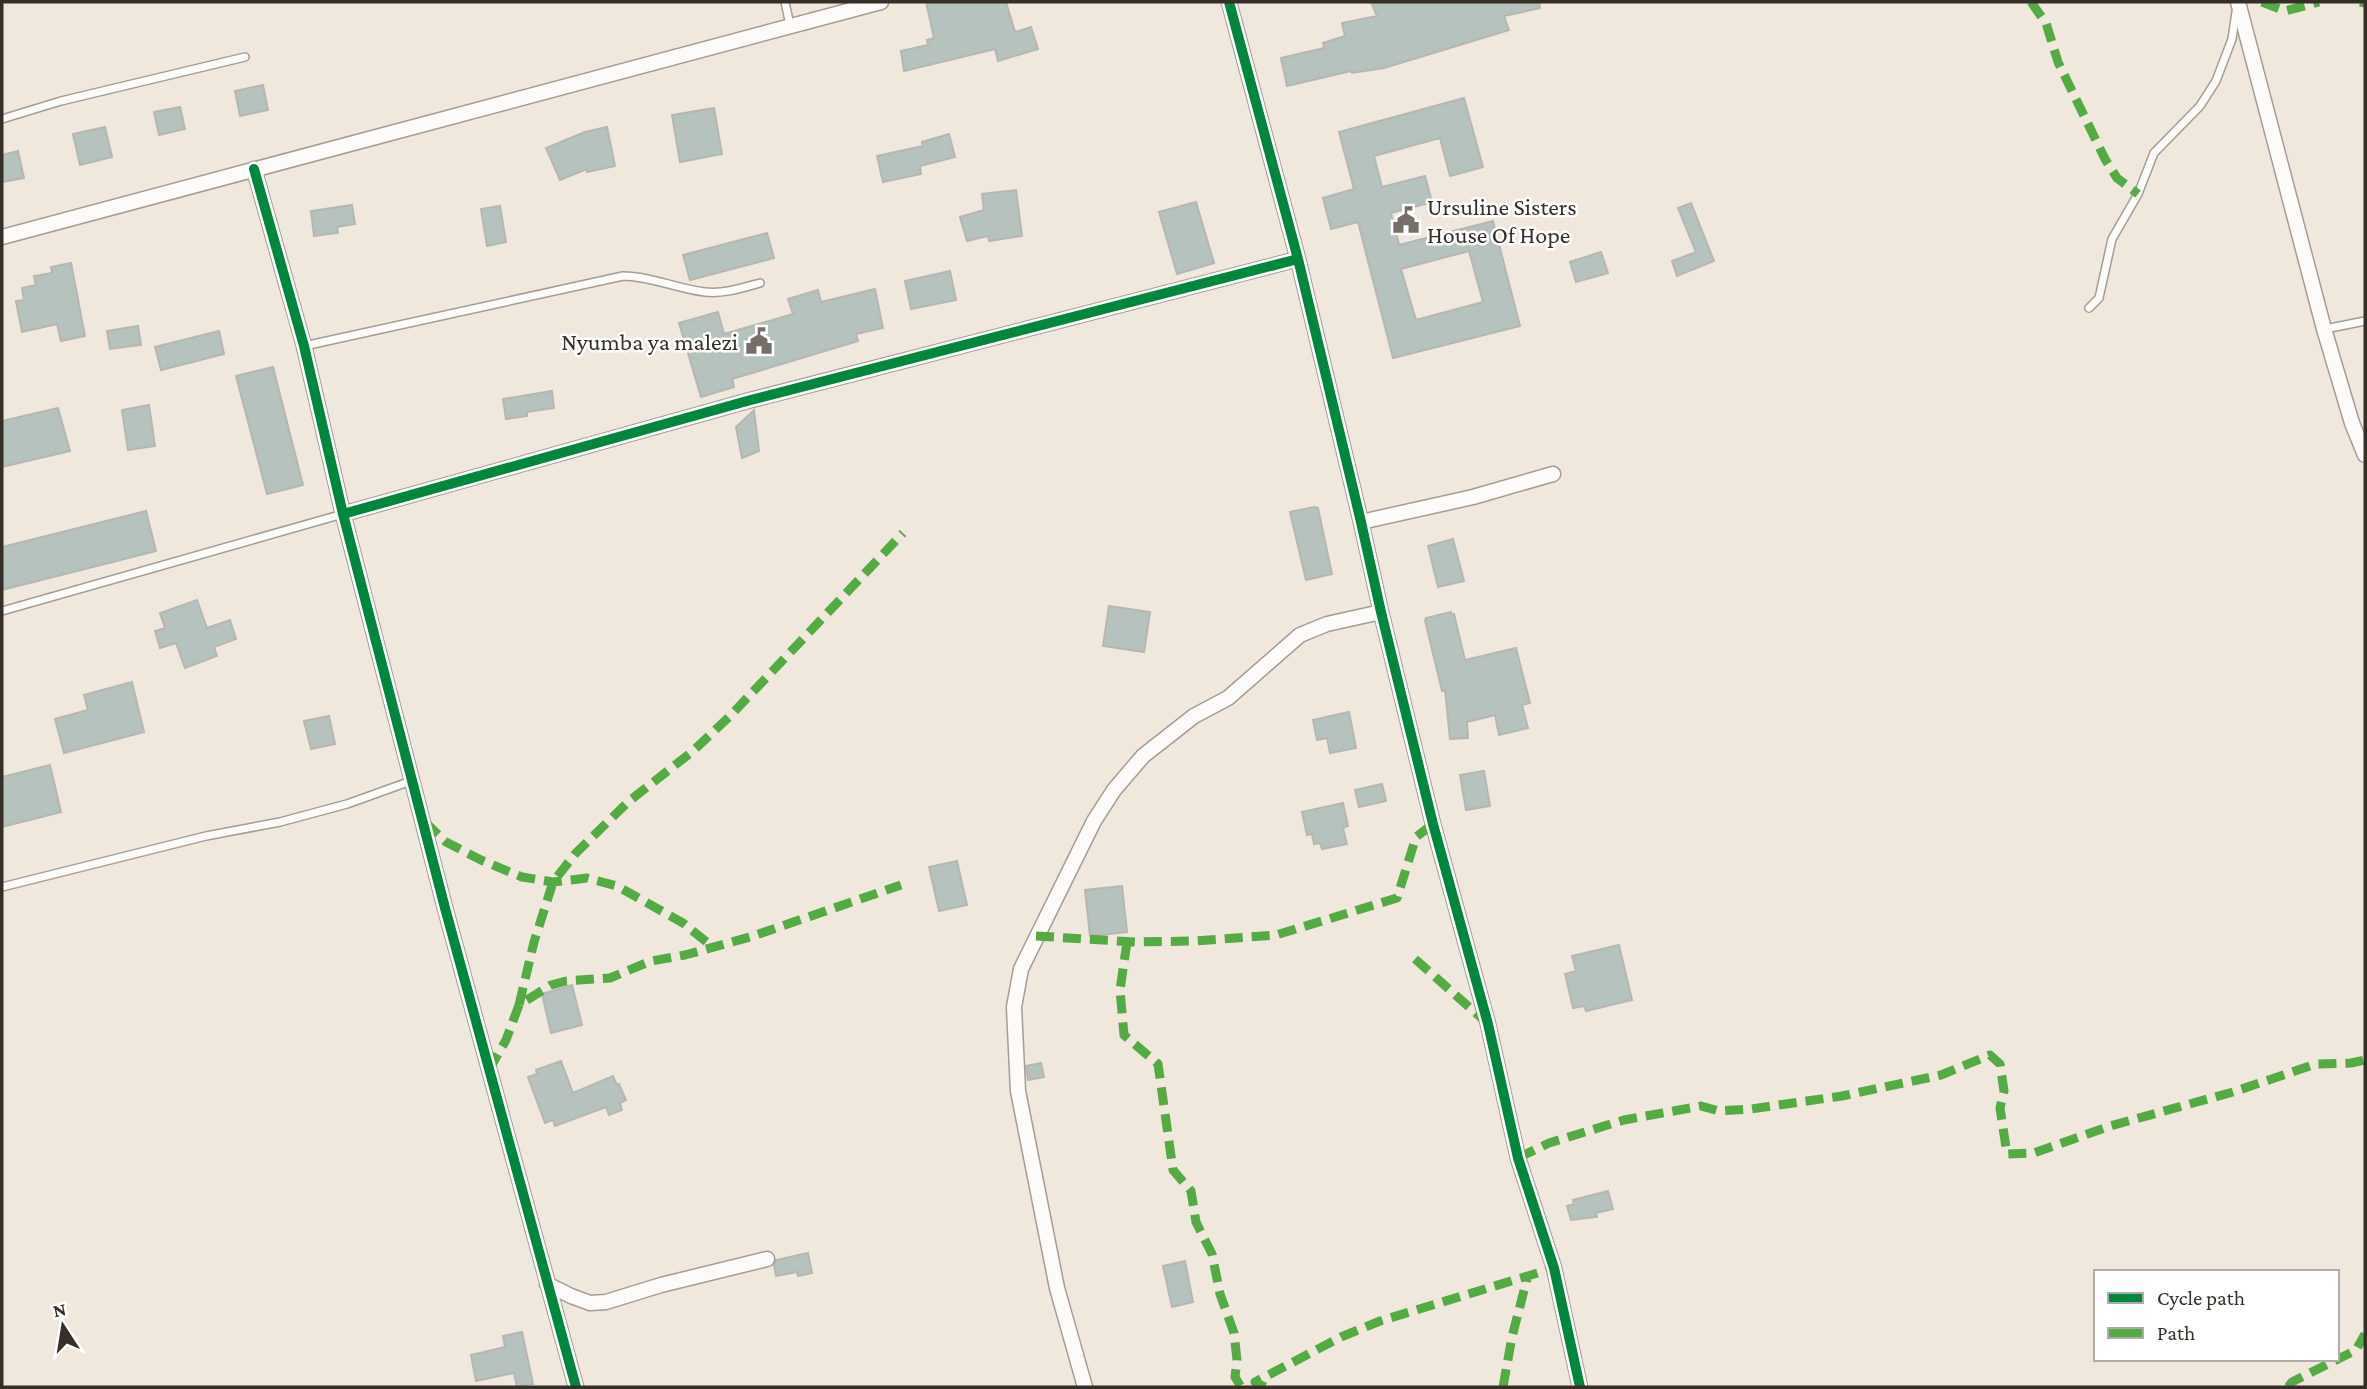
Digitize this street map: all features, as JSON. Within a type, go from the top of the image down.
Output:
[{"type":"street","points":[[2,237],[881,2]]},
{"type":"street","points":[[1229,2],[1298,259],[1433,824],[1488,1024],[1518,1158],[1554,1268],[1580,1387]]},
{"type":"street","points":[[2238,2],[2324,329],[2352,423],[2365,454]]},
{"type":"street","points":[[254,169],[304,346],[343,514],[412,781],[576,1387]]},
{"type":"street","points":[[343,514],[747,401],[1298,259]]},
{"type":"street","points":[[1361,522],[1473,497],[1553,474]]},
{"type":"street","points":[[1085,1387],[1057,1288],[1018,1091],[1014,1007],[1021,968],[1094,821],[1114,790],[1143,756],[1194,716],[1228,698],[1300,635],[1327,624],[1381,612]]},
{"type":"street","points":[[548,1283],[590,1303],[606,1302],[661,1285],[767,1259]]},
{"type":"lane","points":[[785,2],[790,25]]},
{"type":"lane","points":[[2089,308],[2099,298],[2112,239],[2138,194],[2154,153],[2200,106],[2216,81],[2232,39],[2238,2]]},
{"type":"lane","points":[[2,119],[245,57]]},
{"type":"lane","points":[[304,346],[623,276],[638,276],[706,292],[731,291],[760,283]]},
{"type":"lane","points":[[2324,329],[2365,321]]},
{"type":"lane","points":[[2,611],[343,514]]},
{"type":"lane","points":[[2,887],[206,836],[280,822],[347,804],[412,781]]},
{"type":"building","points":[[926,2],[1006,2],[1015,32],[1031,27],[1038,49],[998,61],[995,49],[904,71],[901,51],[928,45],[927,40],[934,38]]},
{"type":"building","points":[[1371,2],[1539,2],[1540,8],[1504,16],[1509,30],[1384,68],[1351,71],[1287,86],[1281,58],[1324,48],[1323,43],[1345,36],[1342,23],[1377,16]]},
{"type":"building","points":[[263,85],[268,110],[240,116],[235,91]]},
{"type":"building","points":[[1464,98],[1483,167],[1450,176],[1440,138],[1374,156],[1382,187],[1425,176],[1432,202],[1391,213],[1399,245],[1493,221],[1520,326],[1393,358],[1358,222],[1331,229],[1323,198],[1354,189],[1339,132]],"holes":[[[1469,251],[1483,302],[1416,320],[1401,269]]]},
{"type":"building","points":[[180,107],[185,129],[159,135],[154,112]]},
{"type":"building","points":[[714,108],[722,154],[680,162],[672,115]]},
{"type":"building","points":[[105,127],[112,157],[80,165],[73,134]]},
{"type":"building","points":[[607,127],[615,166],[587,172],[587,169],[560,180],[546,148],[585,132]]},
{"type":"building","points":[[949,134],[955,157],[920,166],[921,174],[883,182],[877,156],[923,146],[922,142]]},
{"type":"building","points":[[18,151],[24,178],[2,182],[2,155]]},
{"type":"building","points":[[1016,190],[1022,236],[989,241],[988,236],[967,241],[960,217],[984,210],[982,194]]},
{"type":"building","points":[[1196,202],[1214,263],[1177,274],[1159,212]]},
{"type":"building","points":[[1691,203],[1714,261],[1677,276],[1672,261],[1696,252],[1678,208]]},
{"type":"building","points":[[352,205],[355,224],[337,227],[338,233],[314,236],[311,211]]},
{"type":"building","points":[[500,206],[506,242],[487,246],[481,209]]},
{"type":"building","points":[[767,233],[774,258],[690,280],[683,255]]},
{"type":"building","points":[[1601,252],[1608,273],[1576,282],[1570,262]]},
{"type":"building","points":[[71,263],[85,336],[61,341],[57,324],[22,332],[16,301],[24,300],[22,288],[36,285],[34,276],[52,273],[51,267]]},
{"type":"building","points":[[950,271],[956,300],[911,309],[905,281]]},
{"type":"building","name":"Nyumba ya malezi","points":[[875,289],[883,328],[856,334],[858,341],[732,379],[734,387],[701,397],[679,323],[718,312],[724,334],[793,314],[788,299],[818,290],[821,302]]},
{"type":"building","points":[[138,326],[141,345],[110,349],[107,331]]},
{"type":"building","points":[[219,331],[224,354],[161,370],[155,347]]},
{"type":"building","points":[[273,367],[303,485],[267,494],[236,376]]},
{"type":"building","points":[[552,391],[554,408],[527,412],[527,416],[506,419],[503,399]]},
{"type":"building","points":[[149,405],[155,446],[128,450],[122,410]]},
{"type":"building","points":[[58,408],[70,451],[2,467],[2,421]]},
{"type":"building","points":[[754,410],[759,451],[742,458],[736,427]]},
{"type":"building","points":[[1318,508],[1332,574],[1306,580],[1290,512]]},
{"type":"building","points":[[146,511],[156,551],[2,590],[2,547]]},
{"type":"building","points":[[1453,539],[1464,581],[1438,587],[1428,546]]},
{"type":"building","points":[[197,600],[207,628],[230,620],[236,639],[214,647],[217,656],[185,668],[176,643],[160,648],[155,631],[165,628],[160,613]]},
{"type":"building","points":[[1109,606],[1150,612],[1144,652],[1103,646]]},
{"type":"building","points":[[1451,612],[1454,614],[1465,660],[1516,648],[1530,703],[1522,705],[1528,728],[1499,735],[1495,715],[1467,722],[1468,738],[1450,739],[1445,690],[1442,691],[1425,620]]},
{"type":"building","points":[[132,682],[144,732],[64,753],[55,719],[88,710],[84,695]]},
{"type":"building","points":[[1349,712],[1356,748],[1330,753],[1327,738],[1317,740],[1313,720]]},
{"type":"building","points":[[329,716],[335,744],[311,749],[304,721]]},
{"type":"building","points":[[50,765],[61,812],[2,827],[2,777]]},
{"type":"building","points":[[1484,771],[1490,806],[1466,810],[1460,775]]},
{"type":"building","points":[[1382,784],[1386,801],[1359,807],[1355,790]]},
{"type":"building","points":[[1343,803],[1348,826],[1343,828],[1347,844],[1322,849],[1320,843],[1314,844],[1312,834],[1307,835],[1302,812]]},
{"type":"building","points":[[957,861],[967,905],[939,911],[929,867]]},
{"type":"building","points":[[1122,886],[1127,932],[1090,936],[1085,890]]},
{"type":"building","points":[[1619,945],[1632,1000],[1586,1011],[1584,1006],[1573,1008],[1565,974],[1576,971],[1572,956]]},
{"type":"building","points":[[572,985],[582,1025],[551,1033],[542,994]]},
{"type":"building","points":[[561,1061],[573,1093],[613,1076],[626,1100],[620,1103],[622,1110],[609,1115],[606,1107],[555,1126],[553,1120],[545,1123],[528,1077],[537,1074],[536,1070]]},
{"type":"building","points":[[1041,1063],[1044,1077],[1028,1080],[1026,1066]]},
{"type":"building","points":[[1608,1191],[1613,1209],[1596,1213],[1597,1217],[1571,1220],[1567,1206],[1574,1204],[1573,1200]]},
{"type":"building","points":[[808,1253],[812,1273],[798,1276],[797,1272],[776,1276],[776,1260]]},
{"type":"building","points":[[1185,1261],[1193,1302],[1172,1307],[1163,1266]]},
{"type":"building","points":[[522,1332],[533,1384],[517,1387],[514,1373],[476,1381],[471,1355],[505,1347],[503,1336]]},
{"type":"marked path","points":[[2031,2],[2046,23],[2058,62],[2105,159],[2117,178],[2138,194]]},
{"type":"marked path","points":[[2262,2],[2285,11],[2319,2]]},
{"type":"marked path","points":[[2360,2],[2365,3]]},
{"type":"marked path","points":[[519,1005],[534,942],[553,882],[575,854],[628,802],[693,751],[731,715],[903,533]]},
{"type":"marked path","points":[[425,822],[446,842],[522,877],[553,882],[587,878],[617,886],[683,923],[713,947]]},
{"type":"marked path","points":[[1036,936],[1135,942],[1276,935],[1397,898],[1416,837],[1433,824]]},
{"type":"marked path","points":[[489,1070],[506,1040],[519,1005],[551,985],[566,981],[610,978],[651,961],[685,955],[750,937],[901,885]]},
{"type":"marked path","points":[[1127,942],[1120,990],[1124,1035],[1158,1064],[1173,1170],[1191,1191],[1196,1222],[1212,1254],[1220,1294],[1234,1333],[1237,1360],[1235,1377],[1241,1387]]},
{"type":"marked path","points":[[1415,959],[1486,1022]]},
{"type":"marked path","points":[[1518,1158],[1549,1143],[1624,1120],[1701,1106],[1719,1111],[1751,1109],[1842,1096],[1941,1075],[1990,1055],[2000,1064],[2004,1091],[2000,1108],[2007,1154],[2034,1153],[2110,1126],[2233,1092],[2316,1064],[2365,1060]]},
{"type":"marked path","points":[[1265,1387],[1255,1382],[1341,1337],[1380,1321],[1554,1268]]},
{"type":"marked path","points":[[1503,1387],[1512,1337],[1528,1275]]},
{"type":"marked path","points":[[2339,1358],[2356,1350],[2365,1334]]},
{"type":"marked path","points":[[2288,1387],[2292,1382],[2334,1361]]},
{"type":"cycle path","points":[[1229,2],[1298,259],[1433,824],[1488,1024],[1518,1158],[1554,1268],[1580,1387]]},
{"type":"cycle path","points":[[254,169],[304,346],[343,514],[445,908],[576,1387]]},
{"type":"cycle path","points":[[343,514],[747,401],[1298,259]]},
{"type":"place","name":"Ursuline Sisters House Of Hope","points":[[1406,220]]},
{"type":"place","name":"Nyumba ya malezi","points":[[759,341]]}]
